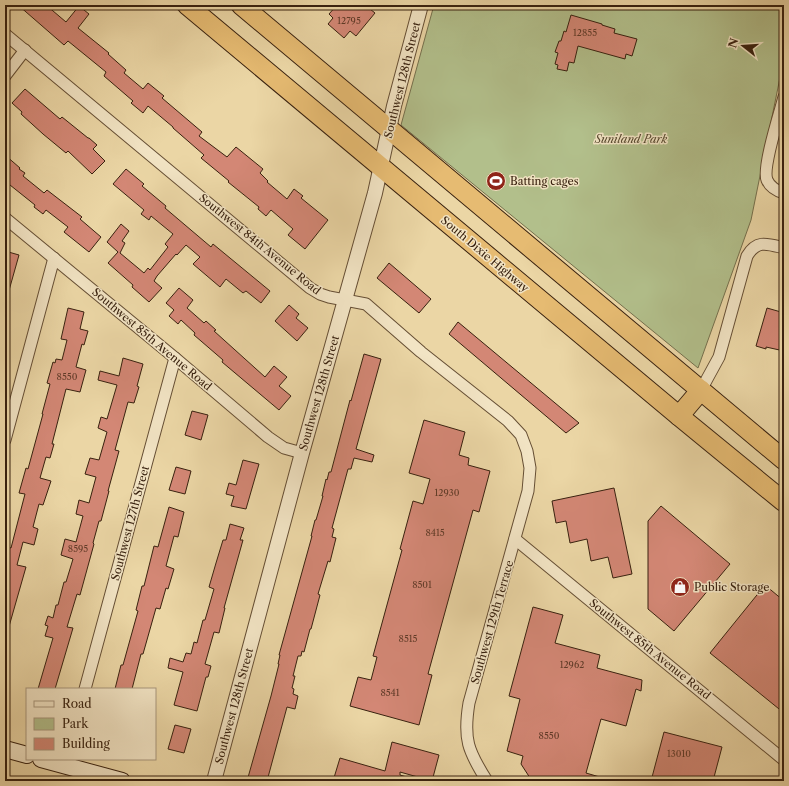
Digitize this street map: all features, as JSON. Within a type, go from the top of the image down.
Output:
[{"type":"highway","name":"South Dixie Highway","points":[[187,5],[784,502]]},
{"type":"highway","points":[[241,5],[784,460]]},
{"type":"highway","points":[[679,416],[701,390]]},
{"type":"main road","points":[[5,749],[26,755]]},
{"type":"main road","points":[[49,760],[65,762],[114,780]]},
{"type":"street","name":"Southwest 128th Street","points":[[214,781],[302,453],[382,167],[394,106],[421,5]]},
{"type":"street","name":"Southwest 84th Avenue Road","points":[[5,34],[310,288],[329,297],[366,304],[421,352],[499,412],[516,428],[525,443],[529,460]]},
{"type":"street","points":[[5,76],[25,50]]},
{"type":"street","points":[[784,97],[766,167],[767,180],[775,189],[784,193]]},
{"type":"street","name":"Southwest 85th Avenue Road","points":[[5,218],[175,358],[268,438],[284,448],[302,453]]},
{"type":"street","points":[[701,390],[720,357],[746,259],[750,252],[756,246],[765,244],[784,248]]},
{"type":"street","points":[[5,440],[54,258]]},
{"type":"street","name":"Southwest 127th Street","points":[[85,688],[175,358]]},
{"type":"street","name":"Southwest 129th Terrace","points":[[487,781],[476,764],[469,748],[467,737],[467,714],[528,491],[530,478],[529,460]]},
{"type":"street","name":"Southwest 85th Avenue Road","points":[[515,539],[784,760]]},
{"type":"green space","name":"Suniland Park","points":[[434,5],[784,5],[784,58],[751,220],[698,368],[401,125]]},
{"type":"building","points":[[18,5],[46,5],[66,22],[79,6],[89,14],[78,28],[109,53],[108,54],[126,70],[124,73],[143,89],[148,83],[164,96],[162,98],[202,132],[199,136],[227,157],[236,147],[263,169],[260,173],[268,181],[267,182],[287,199],[294,189],[303,196],[301,198],[328,220],[305,249],[288,235],[293,229],[271,210],[266,216],[258,209],[259,207],[201,158],[204,155],[173,127],[148,106],[143,113],[131,103],[133,101],[104,76],[106,72],[68,41],[64,45]]},
{"type":"building","points":[[337,5],[373,5],[370,9],[375,13],[356,36],[350,31],[344,38],[328,24],[333,18],[329,14]]},
{"type":"building","points":[[571,15],[615,29],[614,33],[637,39],[632,56],[626,54],[625,59],[578,46],[574,63],[569,62],[567,71],[557,69],[558,65],[555,64],[558,53],[555,52],[564,31],[566,32]]},
{"type":"building","points":[[25,89],[60,119],[62,117],[97,145],[93,149],[105,161],[92,174],[68,151],[66,153],[43,134],[21,114],[22,112],[12,103]]},
{"type":"building","points":[[5,155],[25,173],[23,176],[44,193],[47,190],[82,217],[80,219],[101,237],[89,252],[64,232],[68,227],[46,210],[43,214],[34,207],[35,205],[5,181]]},
{"type":"building","points":[[126,169],[144,184],[142,186],[166,206],[165,208],[211,247],[213,244],[270,291],[261,303],[246,291],[243,293],[226,279],[220,287],[193,264],[200,257],[186,245],[157,276],[154,281],[162,288],[149,302],[132,287],[133,285],[108,263],[118,252],[107,242],[121,224],[129,231],[122,241],[125,243],[120,253],[144,273],[148,268],[150,270],[168,247],[165,244],[173,234],[151,216],[149,220],[141,214],[144,210],[113,184]]},
{"type":"building","points":[[5,251],[19,255],[8,294],[5,293]]},
{"type":"building","points":[[389,263],[431,299],[419,313],[377,278]]},
{"type":"building","points":[[179,288],[193,300],[187,308],[204,323],[206,321],[216,330],[214,331],[265,377],[274,366],[287,377],[279,386],[291,396],[279,410],[222,362],[223,360],[194,335],[195,333],[181,320],[178,324],[169,316],[174,310],[166,303]]},
{"type":"building","points":[[289,305],[299,314],[296,318],[308,328],[297,341],[275,321]]},
{"type":"building","points":[[68,308],[84,312],[80,329],[88,331],[84,345],[82,344],[76,367],[86,370],[80,392],[66,389],[52,444],[54,444],[50,458],[46,457],[40,478],[51,481],[43,505],[39,504],[33,527],[38,529],[34,545],[23,542],[17,565],[26,567],[8,630],[5,630],[5,546],[11,548],[25,494],[19,493],[26,468],[28,469],[43,414],[50,384],[47,383],[53,362],[55,363],[56,359],[62,360],[67,340],[61,339]]},
{"type":"building","points":[[767,308],[781,312],[781,314],[784,315],[784,351],[756,346]]},
{"type":"building","points":[[458,322],[579,423],[566,433],[449,334]]},
{"type":"building","points":[[364,354],[381,359],[356,449],[374,455],[372,462],[354,458],[351,469],[348,469],[332,528],[334,529],[332,537],[336,538],[330,562],[328,561],[318,594],[320,595],[304,652],[302,651],[301,656],[298,656],[293,676],[295,676],[292,688],[294,689],[293,694],[298,696],[295,709],[287,707],[267,781],[247,781],[271,696],[279,664],[279,655],[312,536],[315,520],[323,496],[326,479],[327,480],[329,472],[331,472]]},
{"type":"building","points":[[123,358],[143,364],[137,386],[139,387],[134,403],[128,402],[115,450],[119,451],[101,521],[99,521],[80,595],[77,594],[67,627],[73,628],[55,688],[38,688],[53,638],[45,636],[48,626],[45,625],[48,616],[53,618],[56,605],[58,605],[64,582],[66,582],[73,559],[61,555],[65,539],[76,542],[83,516],[76,514],[79,500],[89,503],[96,477],[85,474],[90,458],[99,460],[107,432],[98,428],[101,417],[107,419],[117,385],[98,380],[100,371],[119,376]]},
{"type":"building","points":[[192,411],[208,415],[201,440],[185,435]]},
{"type":"building","points":[[424,420],[465,432],[459,455],[469,458],[468,465],[490,471],[479,512],[473,510],[428,674],[432,675],[419,725],[350,706],[358,677],[371,680],[377,657],[373,656],[402,550],[400,549],[413,501],[423,504],[430,479],[409,473]]},
{"type":"building","points":[[243,460],[259,464],[246,509],[231,506],[234,496],[226,494],[229,483],[236,485]]},
{"type":"building","points":[[176,467],[191,471],[185,494],[169,490]]},
{"type":"building","points":[[614,488],[632,574],[613,578],[608,557],[591,561],[587,539],[570,543],[566,521],[556,523],[552,501]]},
{"type":"building","name":"Public Storage","points":[[661,506],[730,564],[674,631],[648,609],[648,521]]},
{"type":"building","points":[[169,507],[184,512],[178,537],[174,536],[166,566],[174,569],[168,589],[166,588],[160,609],[156,608],[143,654],[141,654],[132,688],[115,688],[138,611],[136,610],[142,586],[144,586],[154,546],[158,547]]},
{"type":"building","points":[[230,524],[244,528],[240,540],[243,540],[224,608],[219,633],[214,632],[205,664],[211,666],[208,677],[206,677],[197,711],[174,705],[183,672],[168,668],[170,658],[183,662],[186,653],[191,654],[194,642],[197,643],[214,589],[209,587],[223,540],[226,540]]},
{"type":"building","name":"Public Storage","points":[[765,585],[784,601],[784,713],[710,653]]},
{"type":"building","points":[[533,607],[563,615],[555,643],[600,655],[597,668],[642,680],[641,691],[636,689],[626,726],[601,719],[586,773],[603,778],[603,781],[532,781],[521,764],[523,756],[507,751],[520,699],[509,696]]},
{"type":"building","points":[[175,725],[191,729],[184,753],[168,749]]},
{"type":"building","points":[[664,732],[722,747],[713,781],[651,781]]},
{"type":"building","points":[[392,742],[439,755],[432,781],[400,772],[400,775],[410,778],[409,781],[333,781],[340,758],[385,771]]},
{"type":"place","name":"Batting cages","points":[[496,181]]},
{"type":"place","name":"Public Storage","points":[[680,587]]}]
